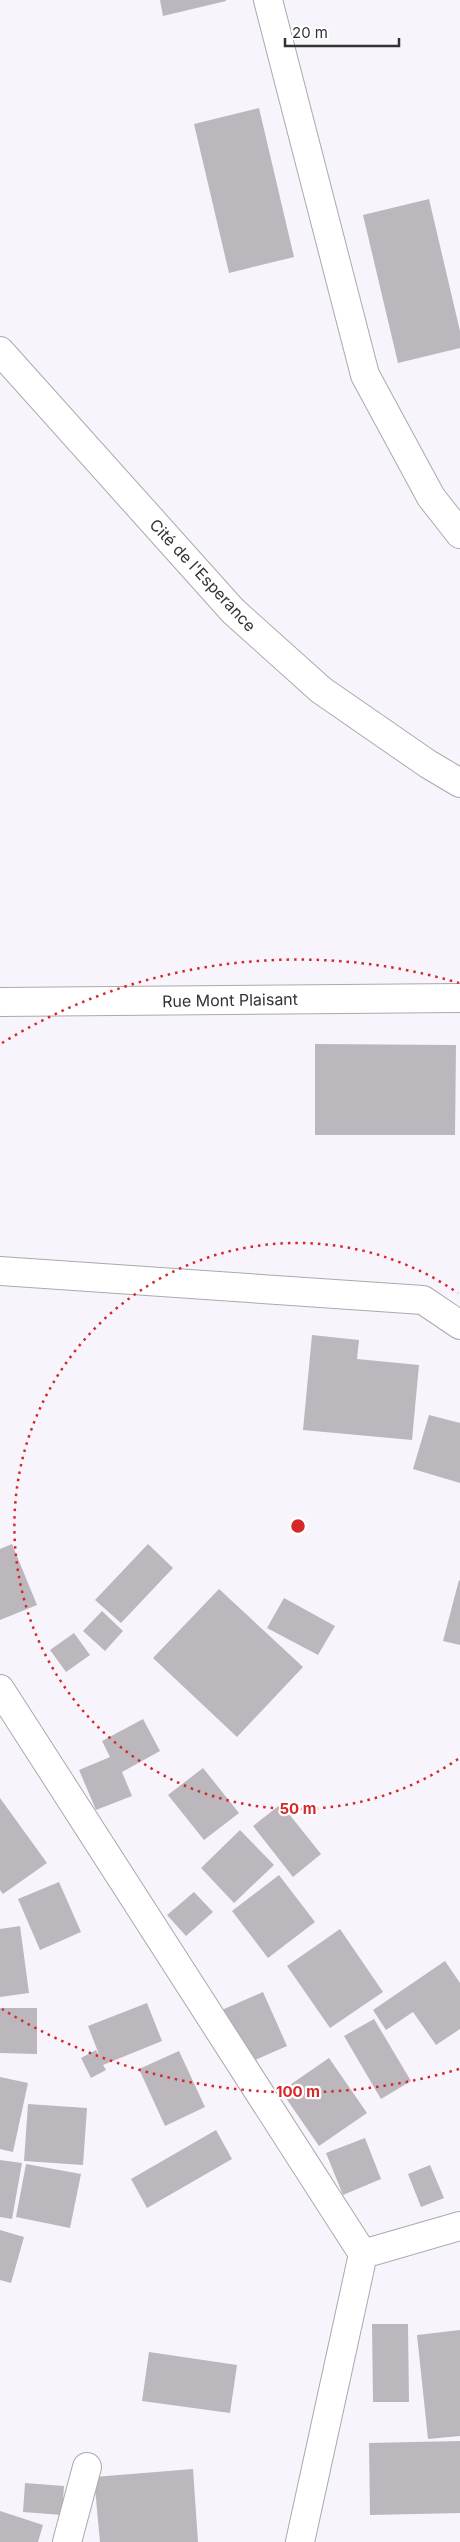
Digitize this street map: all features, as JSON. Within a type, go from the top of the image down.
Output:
[{"type":"street","points":[[268,0],[365,375],[431,497],[460,534]]},
{"type":"street","name":"Cité de l'Esperance","points":[[0,350],[233,611],[321,690],[428,764],[460,783]]},
{"type":"street","name":"Rue Mont Plaisant","points":[[0,1002],[460,998]]},
{"type":"street","points":[[0,1271],[423,1300],[460,1325]]},
{"type":"street","points":[[0,1689],[363,2254],[300,2542]]},
{"type":"street","points":[[363,2254],[460,2226]]},
{"type":"street","points":[[67,2542],[87,2467]]},
{"type":"building","points":[[160,0],[226,0],[226,1],[163,16]]},
{"type":"building","points":[[259,108],[294,257],[229,273],[194,124]]},
{"type":"building","points":[[429,199],[460,331],[460,348],[398,363],[363,215]]},
{"type":"building","points":[[315,1044],[456,1045],[455,1135],[315,1135]]},
{"type":"building","points":[[312,1335],[359,1340],[357,1359],[419,1365],[412,1440],[303,1430]]},
{"type":"building","points":[[429,1415],[460,1423],[460,1483],[413,1469]]},
{"type":"building","points":[[12,1544],[37,1605],[0,1620],[0,1549]]},
{"type":"building","points":[[148,1544],[173,1568],[121,1623],[95,1600]]},
{"type":"building","points":[[460,1581],[460,1645],[443,1641]]},
{"type":"building","points":[[219,1589],[303,1667],[237,1737],[153,1658]]},
{"type":"building","points":[[284,1598],[335,1626],[318,1655],[267,1628]]},
{"type":"building","points":[[102,1611],[123,1631],[105,1651],[83,1631]]},
{"type":"building","points":[[74,1633],[90,1655],[66,1672],[50,1650]]},
{"type":"building","points":[[143,1719],[160,1751],[122,1772],[132,1796],[96,1810],[79,1770],[110,1757],[102,1741]]},
{"type":"building","points":[[203,1768],[239,1813],[204,1840],[168,1795]]},
{"type":"building","points":[[0,1798],[47,1863],[3,1894],[0,1890]]},
{"type":"building","points":[[281,1804],[321,1854],[293,1877],[253,1826]]},
{"type":"building","points":[[240,1830],[274,1865],[234,1903],[201,1868]]},
{"type":"building","points":[[279,1875],[315,1922],[268,1958],[232,1911]]},
{"type":"building","points":[[59,1882],[81,1932],[40,1950],[18,1899]]},
{"type":"building","points":[[194,1892],[213,1912],[186,1936],[167,1915]]},
{"type":"building","points":[[20,1926],[29,1993],[0,1997],[0,1929]]},
{"type":"building","points":[[340,1929],[383,1992],[330,2028],[287,1966]]},
{"type":"building","points":[[445,1961],[460,1983],[460,2029],[436,2045],[413,2012],[386,2030],[373,2010]]},
{"type":"building","points":[[263,1992],[287,2046],[239,2067],[215,2013]]},
{"type":"building","points":[[147,2003],[162,2041],[103,2065],[106,2070],[91,2078],[81,2058],[96,2050],[100,2057],[88,2026]]},
{"type":"building","points":[[0,2008],[37,2008],[37,2054],[0,2053]]},
{"type":"building","points":[[374,2019],[411,2081],[381,2099],[344,2036]]},
{"type":"building","points":[[179,2051],[205,2107],[165,2126],[139,2069]]},
{"type":"building","points":[[329,2058],[367,2113],[319,2146],[281,2091]]},
{"type":"building","points":[[0,2077],[28,2083],[13,2152],[0,2149]]},
{"type":"building","points":[[28,2104],[87,2108],[83,2165],[24,2161]]},
{"type":"building","points":[[216,2130],[232,2159],[147,2208],[131,2179]]},
{"type":"building","points":[[365,2138],[381,2179],[343,2195],[326,2153]]},
{"type":"building","points":[[0,2160],[22,2163],[12,2219],[0,2217]]},
{"type":"building","points":[[26,2164],[81,2174],[70,2228],[16,2217]]},
{"type":"building","points":[[430,2165],[444,2198],[421,2207],[408,2174]]},
{"type":"building","points":[[0,2230],[24,2237],[11,2283],[0,2280]]},
{"type":"building","points":[[372,2324],[408,2324],[409,2402],[373,2402]]},
{"type":"building","points":[[460,2330],[460,2436],[428,2439],[417,2335]]},
{"type":"building","points":[[149,2352],[237,2365],[230,2413],[142,2401]]},
{"type":"building","points":[[460,2441],[460,2513],[370,2515],[369,2443]]},
{"type":"building","points":[[193,2469],[198,2542],[100,2542],[94,2477]]},
{"type":"building","points":[[25,2483],[64,2486],[62,2515],[23,2512]]},
{"type":"building","points":[[0,2511],[43,2525],[38,2542],[0,2542]]}]
